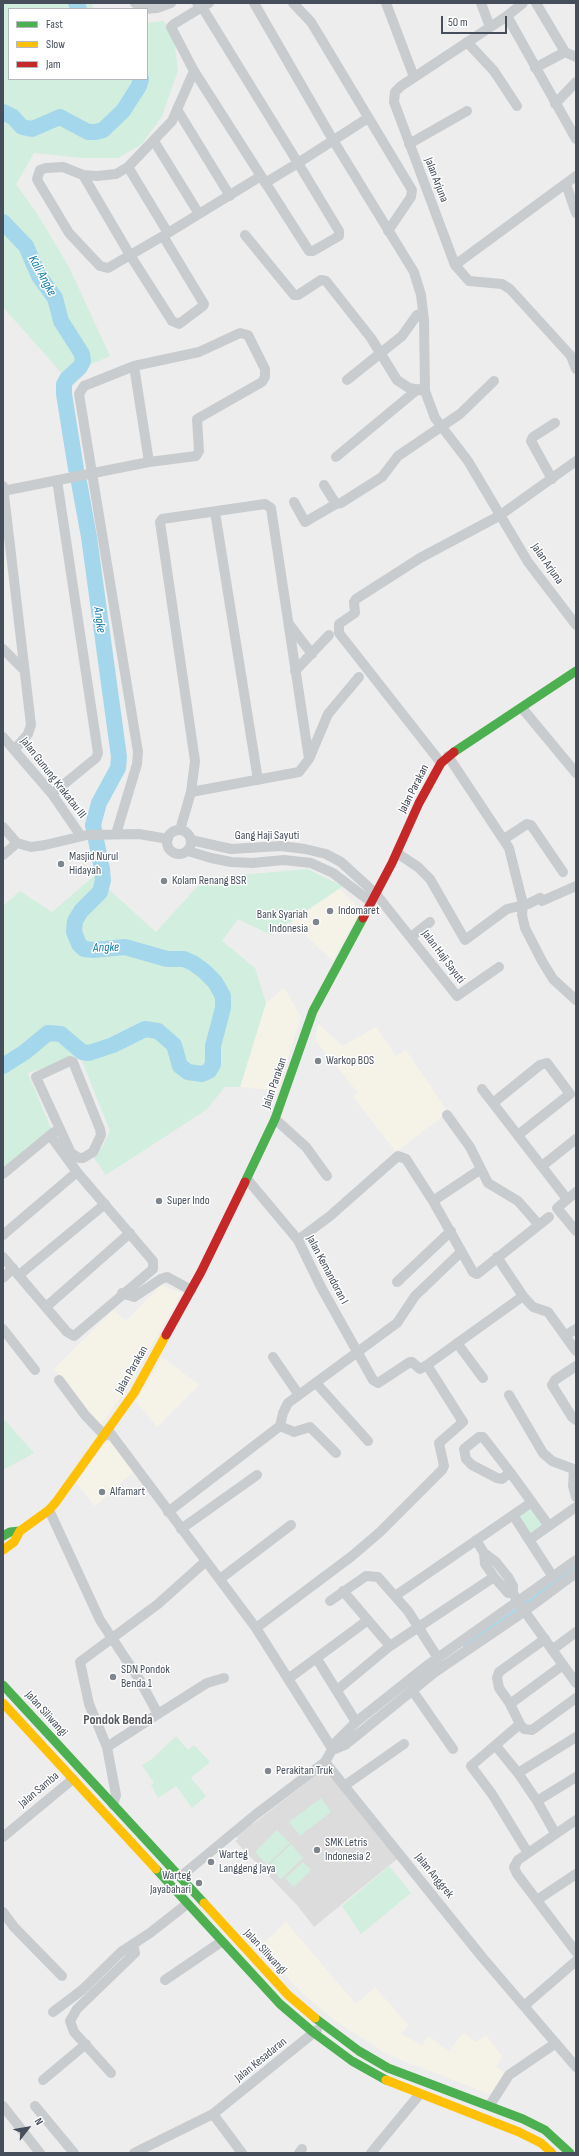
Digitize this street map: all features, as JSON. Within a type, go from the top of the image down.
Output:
[{"type":"main road","name":"Jalan Parakan","points":[[3,1550],[14,1542],[20,1531],[49,1510],[134,1393],[191,1290],[247,1179],[275,1119],[313,1011],[397,853],[419,803],[445,760],[576,670]]},
{"type":"main road","name":"Jalan Parakan","points":[[3,1536],[10,1532],[20,1531]]},
{"type":"main road","name":"Jalan Siliwangi","points":[[3,1685],[288,1995],[324,2025],[359,2051],[388,2068],[490,2105],[545,2130],[559,2141],[570,2153]]},
{"type":"main road","name":"Jalan Siliwangi","points":[[3,1703],[221,1942],[280,2004],[314,2033],[352,2061],[391,2083],[419,2095],[483,2116],[541,2143],[552,2153]]},
{"type":"street","points":[[148,9],[157,8],[171,3]]},
{"type":"street","name":"Jalan Arjuna","points":[[254,3],[333,140],[414,272],[418,281],[424,313],[421,390],[430,408],[442,428],[468,461],[499,516],[540,580],[576,625]]},
{"type":"street","points":[[293,3],[311,22],[413,193],[388,231]]},
{"type":"street","points":[[386,3],[414,77]]},
{"type":"street","points":[[481,3],[490,27]]},
{"type":"street","name":"Jalan Arjuna","points":[[522,3],[507,16],[400,86],[393,97],[409,144],[455,265],[469,281],[502,284],[510,289],[574,353],[576,369]]},
{"type":"street","points":[[536,3],[565,52],[576,57]]},
{"type":"street","points":[[203,4],[338,231],[337,237],[313,251],[309,251],[194,71],[171,27],[203,4]]},
{"type":"street","points":[[507,16],[576,139]]},
{"type":"street","points":[[466,42],[494,71],[517,106]]},
{"type":"street","points":[[535,68],[565,52]]},
{"type":"street","points":[[194,71],[178,111],[154,142],[128,167],[109,175],[83,175],[63,167],[55,166],[40,170],[37,179],[75,241],[100,266],[108,268],[230,196],[298,163],[368,118]]},
{"type":"street","points":[[555,104],[576,82]]},
{"type":"street","points":[[178,111],[230,196]]},
{"type":"street","points":[[409,144],[467,112]]},
{"type":"street","points":[[154,142],[199,214]]},
{"type":"street","points":[[83,175],[130,255],[172,320],[179,324],[203,306],[203,303],[128,167]]},
{"type":"street","points":[[455,265],[576,176]]},
{"type":"street","points":[[566,184],[576,213]]},
{"type":"street","points":[[245,235],[294,295],[298,295],[321,280],[326,281],[380,352],[400,383],[409,388],[421,390]]},
{"type":"street","points":[[347,380],[380,352],[402,336],[417,315],[424,313]]},
{"type":"street","points":[[14,750],[28,734],[31,728],[7,557],[3,489],[57,480],[92,472],[149,462],[196,456],[199,450],[196,419],[262,382],[266,375],[265,369],[249,336],[244,332],[189,355],[134,366],[84,386],[80,390],[79,394],[92,472],[138,752],[137,764],[116,834]]},
{"type":"street","points":[[134,366],[149,462]]},
{"type":"street","points":[[294,502],[305,522],[336,504],[341,504],[382,477],[398,456],[442,428],[469,406],[494,381]]},
{"type":"street","points":[[336,457],[421,390]]},
{"type":"street","points":[[552,479],[531,441],[533,437],[555,423]]},
{"type":"street","points":[[576,461],[499,516],[420,558],[356,599],[354,602],[355,613],[338,624],[339,634],[445,760],[504,839],[512,857],[523,904],[522,915],[525,928],[548,972],[553,979],[576,1000]]},
{"type":"street","points":[[52,794],[96,758],[98,753],[57,480]]},
{"type":"street","points":[[324,485],[336,504]]},
{"type":"street","points":[[180,830],[191,792],[195,761],[160,521],[162,519],[265,504],[270,508],[309,759]]},
{"type":"street","points":[[215,512],[258,780]]},
{"type":"street","points":[[287,622],[312,654]]},
{"type":"street","points":[[295,671],[329,635]]},
{"type":"street","points":[[3,649],[24,670]]},
{"type":"street","points":[[191,792],[298,773],[309,759],[328,714],[359,677]]},
{"type":"street","points":[[522,708],[576,773]]},
{"type":"street","name":"Jalan Gunung Krakatau III","points":[[3,737],[52,794],[84,835]]},
{"type":"street","points":[[504,839],[527,824],[530,825],[563,872]]},
{"type":"street","points":[[3,827],[18,843],[35,847],[84,835],[100,834],[139,834],[168,839]]},
{"type":"street","points":[[180,830],[187,833],[191,840],[188,851],[181,854],[173,853],[168,847],[168,839],[172,832],[180,830]]},
{"type":"street","name":"Gang Haji Sayuti","points":[[191,840],[231,849],[281,846],[305,849],[326,854],[340,862],[374,898]]},
{"type":"street","points":[[3,856],[18,843]]},
{"type":"street","name":"Gang Haji Sayuti","points":[[188,851],[231,862],[252,863],[284,860],[311,863],[333,873],[374,898]]},
{"type":"street","points":[[397,853],[427,875],[465,940],[507,909],[540,898],[542,902],[576,886]]},
{"type":"street","name":"Jalan Haji Sayuti","points":[[374,898],[411,937],[457,996],[499,967]]},
{"type":"street","points":[[411,937],[430,922]]},
{"type":"street","points":[[70,1061],[73,1062],[97,1121],[101,1135],[93,1152],[83,1158],[79,1158],[71,1153],[59,1128],[36,1077],[70,1061]]},
{"type":"street","points":[[493,1103],[540,1065],[547,1063],[570,1094],[518,1135]]},
{"type":"street","points":[[482,1089],[567,1199]]},
{"type":"street","points":[[447,1116],[470,1147],[488,1183],[518,1201],[539,1225]]},
{"type":"street","points":[[275,1119],[298,1138],[327,1176]]},
{"type":"street","points":[[3,1174],[59,1128]]},
{"type":"street","points":[[3,1257],[67,1332],[74,1336],[122,1293],[152,1269],[154,1265],[153,1261],[130,1233],[77,1172],[50,1135]]},
{"type":"street","points":[[542,1166],[576,1139]]},
{"type":"street","points":[[298,1240],[330,1216],[398,1156],[406,1160],[451,1231],[470,1269],[477,1274],[549,1217]]},
{"type":"street","points":[[433,1201],[481,1169]]},
{"type":"street","points":[[3,1235],[77,1172]]},
{"type":"street","name":"Jalan Kemandoran I","points":[[247,1179],[298,1240],[357,1353],[373,1380],[378,1382],[410,1362],[420,1369],[427,1365]]},
{"type":"street","points":[[576,1192],[557,1208],[576,1231]]},
{"type":"street","points":[[3,1278],[16,1272],[105,1204]]},
{"type":"street","points":[[397,1282],[451,1231]]},
{"type":"street","points":[[46,1307],[130,1233]]},
{"type":"street","points":[[168,1512],[280,1426],[283,1413],[288,1403],[397,1323],[415,1296],[461,1252]]},
{"type":"street","points":[[497,1257],[523,1296],[533,1307],[548,1312],[576,1350]]},
{"type":"street","points":[[122,1293],[134,1297],[161,1279],[167,1278],[191,1290]]},
{"type":"street","points":[[256,1628],[352,1556],[409,1505],[442,1470],[444,1466],[438,1443],[463,1422],[427,1365],[523,1296]]},
{"type":"street","points":[[3,1329],[36,1370]]},
{"type":"street","points":[[566,1335],[576,1330]]},
{"type":"street","points":[[457,1343],[483,1378]]},
{"type":"street","points":[[273,1357],[299,1395]]},
{"type":"street","points":[[574,1415],[552,1383],[576,1366]]},
{"type":"street","points":[[59,1380],[85,1415],[106,1433],[220,1579],[256,1628],[333,1750]]},
{"type":"street","points":[[316,1383],[368,1441]]},
{"type":"street","points":[[509,1395],[543,1453],[552,1461],[575,1470],[573,1486],[576,1497]]},
{"type":"street","points":[[280,1426],[294,1432],[310,1427],[336,1453]]},
{"type":"street","points":[[510,1472],[502,1479],[497,1478],[472,1465],[466,1459],[464,1449],[479,1437],[483,1438],[510,1472],[549,1526]]},
{"type":"street","points":[[181,1529],[257,1475]]},
{"type":"street","points":[[395,1596],[532,1502]]},
{"type":"street","points":[[529,1540],[576,1507]]},
{"type":"street","points":[[49,1510],[95,1611],[138,1679],[158,1714]]},
{"type":"street","points":[[513,1515],[553,1577]]},
{"type":"street","points":[[220,1579],[291,1525]]},
{"type":"street","points":[[476,1540],[484,1553],[502,1569],[513,1586],[516,1597],[525,1611],[576,1683]]},
{"type":"street","points":[[484,1553],[486,1564],[494,1577],[508,1593],[516,1597]]},
{"type":"street","points":[[333,1750],[345,1745],[412,1690],[432,1668],[438,1658],[516,1597],[553,1577],[576,1560]]},
{"type":"street","points":[[113,1805],[116,1795],[107,1747],[89,1704],[80,1662],[158,1604],[206,1561]]},
{"type":"street","points":[[180,1877],[255,1815],[324,1762],[333,1750],[337,1741],[356,1722],[432,1668],[525,1611],[576,1573]]},
{"type":"street","points":[[330,1601],[356,1582],[372,1575],[378,1577],[395,1596],[418,1627],[438,1658]]},
{"type":"street","points":[[337,1690],[390,1646],[494,1577]]},
{"type":"street","points":[[343,1592],[390,1646]]},
{"type":"street","points":[[288,1679],[368,1620]]},
{"type":"street","points":[[552,1650],[576,1632]]},
{"type":"street","points":[[545,1639],[499,1672],[497,1678],[499,1688],[524,1729],[532,1730],[576,1698]]},
{"type":"street","points":[[317,1659],[356,1722]]},
{"type":"street","points":[[510,1704],[563,1665]]},
{"type":"street","points":[[107,1747],[207,1683],[224,1678]]},
{"type":"street","points":[[412,1690],[453,1749]]},
{"type":"street","points":[[520,1724],[471,1766],[492,1794],[528,1853]]},
{"type":"street","points":[[518,1774],[576,1737]]},
{"type":"street","points":[[344,1786],[404,1744]]},
{"type":"street","points":[[496,1746],[537,1801],[555,1833]]},
{"type":"street","name":"Jalan Anggrek","points":[[324,1762],[482,1957],[576,2067]]},
{"type":"street","points":[[537,1801],[576,1776]]},
{"type":"street","name":"Jalan Samba","points":[[3,1837],[73,1779]]},
{"type":"street","points":[[576,1820],[555,1833],[518,1860],[514,1867],[517,1874],[576,1952]]},
{"type":"street","points":[[537,1900],[576,1874]]},
{"type":"street","points":[[53,2012],[82,1990],[121,1952],[134,1945],[187,1904]]},
{"type":"street","points":[[3,1912],[14,1927],[62,1976]]},
{"type":"street","points":[[165,1980],[221,1942]]},
{"type":"street","points":[[111,2073],[70,2026],[72,2016],[135,1953],[134,1945]]},
{"type":"street","points":[[524,2006],[576,1961]]},
{"type":"street","name":"Jalan Kesadaran","points":[[134,2153],[153,2149],[213,2114],[324,2025]]},
{"type":"street","points":[[490,2105],[510,2075],[556,2043]]},
{"type":"street","points":[[43,2080],[86,2044]]},
{"type":"street","points":[[371,2153],[419,2095]]},
{"type":"street","points":[[3,2106],[40,2153]]},
{"type":"street","points":[[35,2106],[74,2153]]},
{"type":"street","points":[[213,2114],[242,2153]]},
{"type":"shaded area","points":[[334,884],[361,909],[333,961],[289,920]]},
{"type":"shaded area","points":[[284,988],[301,1017],[278,1091],[240,1087],[266,1003]]},
{"type":"shaded area","points":[[318,1024],[343,1046],[376,1027],[396,1056],[406,1050],[448,1112],[396,1152],[353,1097],[358,1093],[315,1040]]},
{"type":"shaded area","points":[[161,1285],[182,1293],[126,1390],[101,1425],[54,1369],[113,1310],[126,1321]]},
{"type":"shaded area","points":[[162,1357],[199,1385],[157,1427],[136,1401]]},
{"type":"shaded area","points":[[106,1440],[116,1447],[134,1471],[95,1506],[76,1483]]},
{"type":"shaded area","name":"SMK Letris Indonesia 2","points":[[325,1768],[397,1859],[314,1927],[297,1905],[235,1841],[238,1839],[235,1835],[251,1823],[253,1824]]},
{"type":"shaded area","points":[[286,1922],[356,2004],[375,1987],[408,2025],[401,2034],[422,2045],[429,2036],[449,2051],[463,2033],[476,2042],[486,2035],[502,2056],[496,2067],[505,2073],[492,2095],[388,2055],[337,2022],[303,1994],[258,1948]]},
{"type":"green space","points":[[3,3],[92,3],[93,8],[8,8],[8,80],[148,80],[148,23],[164,21],[174,38],[178,71],[162,116],[142,144],[118,158],[83,158],[34,153],[16,184],[38,215],[69,267],[110,356],[64,376],[3,307]]},
{"type":"green space","points":[[307,869],[343,886],[271,935],[238,919],[222,941],[255,968],[266,1003],[240,1087],[225,1087],[206,1110],[106,1175],[94,1158],[103,1146],[110,1131],[80,1056],[28,1073],[52,1131],[3,1171],[3,906],[20,891],[52,912],[94,876],[156,932],[205,878]]},
{"type":"green space","points":[[3,1418],[34,1453],[3,1470]]},
{"type":"green space","points":[[532,1502],[549,1526],[529,1540],[513,1515]]},
{"type":"green space","points":[[176,1736],[188,1750],[194,1745],[210,1762],[191,1778],[206,1796],[192,1808],[176,1786],[158,1798],[151,1785],[154,1783],[142,1765],[152,1759]]},
{"type":"green space","points":[[321,1798],[331,1812],[300,1836],[289,1822]]},
{"type":"green space","points":[[277,1830],[290,1843],[267,1865],[255,1852]]},
{"type":"green space","points":[[291,1844],[303,1858],[281,1879],[268,1866]]},
{"type":"green space","points":[[303,1862],[311,1870],[294,1887],[285,1878]]},
{"type":"green space","points":[[389,1866],[411,1893],[361,1934],[342,1906]]},
{"type":"waterway","name":"Kali Angke","points":[[76,3],[78,8]]},
{"type":"waterway","name":"Kali Angke","points":[[3,112],[13,117],[22,127],[32,129],[60,117],[88,132],[96,132],[103,130],[123,111],[139,86],[141,80]]},
{"type":"waterway","name":"Kali Angke","points":[[3,222],[26,246],[39,276],[55,298],[61,321],[82,354],[83,361],[80,367],[67,379],[64,384],[64,394],[76,469]]},
{"type":"waterway","name":"Angke","points":[[3,1066],[25,1052],[48,1033],[61,1034],[82,1052],[89,1053],[113,1045],[145,1029],[158,1031],[174,1045],[180,1066],[188,1072],[202,1074],[209,1071],[213,1064],[213,1046],[223,1008],[223,996],[215,982],[193,963],[184,959],[167,959],[125,947],[93,950],[84,949],[79,944],[74,932],[75,921],[81,911],[100,892],[103,880],[102,869],[93,825],[99,803],[118,768],[119,757],[89,537],[79,482]]},
{"type":"waterway","points":[[523,1605],[576,1567]]},
{"type":"waterway","points":[[464,1646],[519,1608]]},
{"type":"traffic: fast","points":[[454,752],[576,671]]},
{"type":"traffic: fast","points":[[245,1182],[275,1119],[313,1011],[363,918]]},
{"type":"traffic: fast","points":[[3,1536],[10,1532],[20,1531]]},
{"type":"traffic: fast","points":[[3,1685],[204,1903]]},
{"type":"traffic: fast","points":[[156,1869],[280,2004],[314,2033],[352,2061],[386,2080]]},
{"type":"traffic: fast","points":[[315,2018],[359,2051],[388,2068],[523,2119],[545,2130],[570,2153]]},
{"type":"traffic: slow","points":[[3,1550],[14,1542],[20,1531],[49,1510],[56,1502],[134,1393],[166,1335]]},
{"type":"traffic: slow","points":[[3,1703],[156,1869]]},
{"type":"traffic: slow","points":[[204,1903],[288,1995],[315,2018]]},
{"type":"traffic: slow","points":[[386,2080],[519,2132],[541,2143],[552,2153]]},
{"type":"traffic: jam","points":[[363,918],[392,863],[419,803],[441,763],[454,752]]},
{"type":"traffic: jam","points":[[166,1335],[201,1272],[245,1182]]},
{"type":"place","name":"Masjid Nurul Hidayah","points":[[61,864]]},
{"type":"place","name":"Kolam Renang BSR","points":[[164,881]]},
{"type":"place","name":"Indomaret","points":[[330,911]]},
{"type":"place","name":"Bank Syariah Indonesia","points":[[316,922]]},
{"type":"place","name":"Warkop BOS","points":[[318,1061]]},
{"type":"place","name":"Super Indo","points":[[159,1201]]},
{"type":"place","name":"Alfamart","points":[[102,1492]]},
{"type":"place","name":"SDN Pondok Benda 1","points":[[113,1677]]},
{"type":"place","name":"Perakitan Truk","points":[[268,1771]]},
{"type":"place","name":"SMK Letris Indonesia 2","points":[[317,1850]]},
{"type":"place","name":"Warteg Langgeng Jaya","points":[[211,1862]]},
{"type":"place","name":"Warteg Jayabahari","points":[[199,1883]]},
{"type":"district","name":"Pondok Benda","points":[[118,1720]]}]
